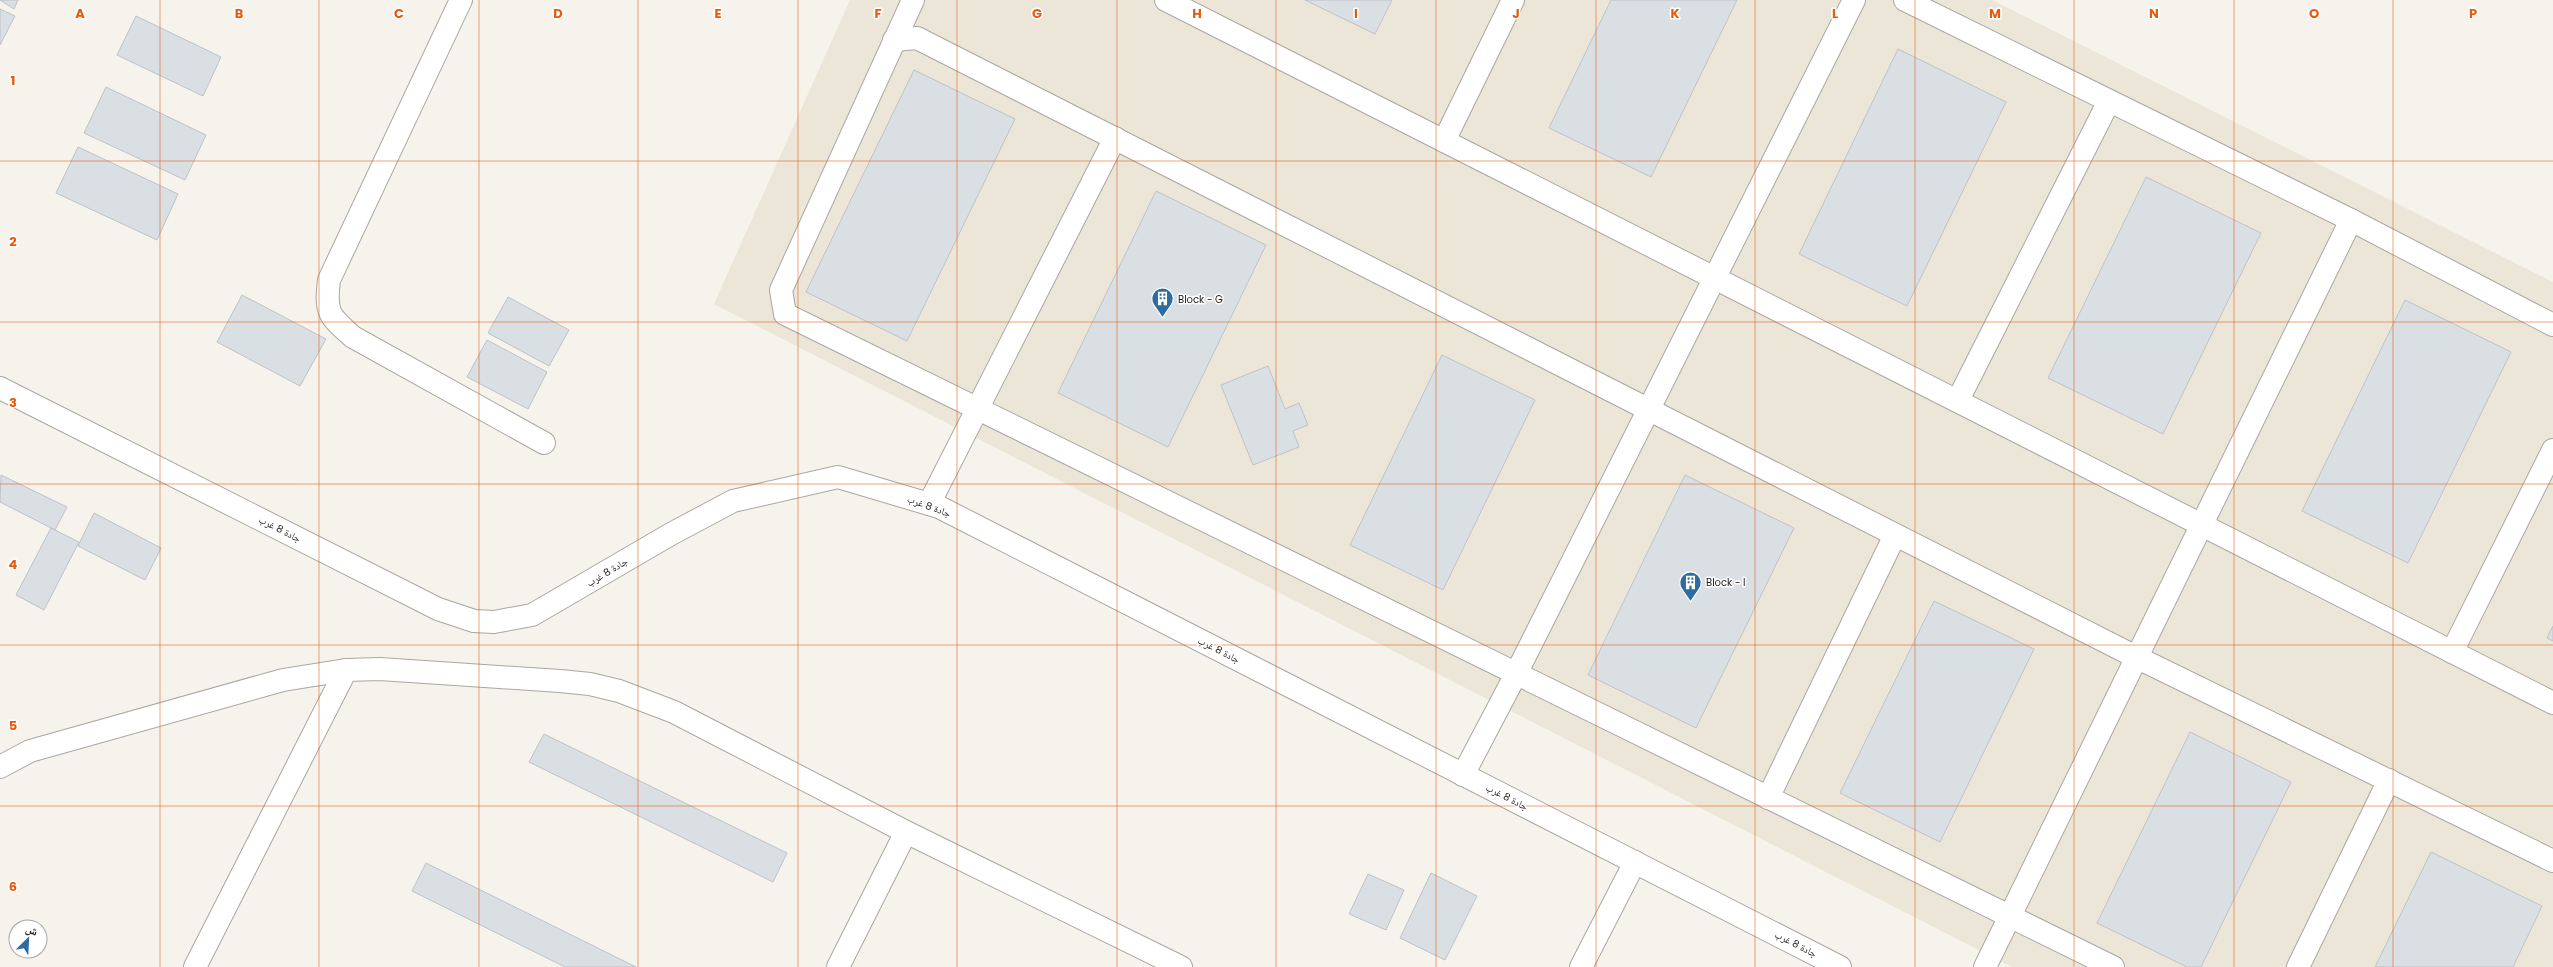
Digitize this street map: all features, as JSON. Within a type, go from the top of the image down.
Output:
[{"type":"street","points":[[461,0],[329,280],[326,305],[335,320],[353,338],[544,443]]},
{"type":"street","points":[[913,0],[781,290],[785,314],[2113,967]]},
{"type":"street","points":[[1444,141],[1513,0]]},
{"type":"street","points":[[1463,775],[1650,410],[1854,0]]},
{"type":"street","points":[[1905,0],[2351,220],[2553,325]]},
{"type":"street","points":[[1176,2],[1444,141],[1958,400],[2553,703]]},
{"type":"street","points":[[894,40],[917,38],[2136,657],[2553,861]]},
{"type":"street","points":[[1958,400],[2109,101]]},
{"type":"street","points":[[929,504],[979,409],[1115,138]]},
{"type":"street","points":[[1985,967],[2008,916],[2351,220]]},
{"type":"street","name":"جادة 8 غرب","points":[[0,388],[438,609],[474,621],[494,622],[532,615],[671,534],[733,501],[838,477],[939,507],[1840,967]]},
{"type":"street","points":[[2452,652],[2553,450]]},
{"type":"street","points":[[1768,798],[1896,535]]},
{"type":"street","points":[[0,767],[30,751],[59,742],[283,680],[346,670],[380,669],[590,684],[619,691],[674,712],[906,832],[1181,967]]},
{"type":"street","points":[[195,967],[346,670]]},
{"type":"street","points":[[2298,967],[2389,780]]},
{"type":"street","points":[[838,967],[906,832]]},
{"type":"street","points":[[1581,967],[1635,862]]},
{"type":"shaded area","points":[[850,0],[1992,0],[2553,282],[2553,967],[2012,967],[714,304]]},
{"type":"building","points":[[0,0],[18,0],[14,9]]},
{"type":"building","points":[[1305,0],[1392,0],[1375,34]]},
{"type":"building","points":[[1611,0],[1737,0],[1651,177],[1549,128]]},
{"type":"building","points":[[0,9],[15,16],[0,45]]},
{"type":"building","points":[[136,16],[221,57],[203,96],[117,55]]},
{"type":"building","points":[[1898,49],[2006,102],[1907,306],[1799,254]]},
{"type":"building","points":[[914,70],[1015,119],[907,341],[806,292]]},
{"type":"building","points":[[106,87],[206,135],[185,180],[84,133]]},
{"type":"building","points":[[78,147],[178,194],[157,240],[56,193]]},
{"type":"building","points":[[2146,177],[2261,233],[2163,434],[2048,378]]},
{"type":"building","name":"Block - G","points":[[1156,191],[1266,245],[1168,447],[1058,393]]},
{"type":"building","points":[[242,295],[326,339],[300,386],[217,342]]},
{"type":"building","points":[[508,297],[569,330],[549,366],[488,333]]},
{"type":"building","points":[[2405,300],[2511,352],[2408,563],[2302,511]]},
{"type":"building","points":[[487,340],[547,372],[528,409],[467,377]]},
{"type":"building","points":[[1442,355],[1535,400],[1443,590],[1350,545]]},
{"type":"building","points":[[1268,366],[1285,409],[1299,403],[1308,425],[1293,431],[1299,447],[1253,465],[1221,385]]},
{"type":"building","points":[[1,475],[67,507],[55,530],[0,502]]},
{"type":"building","name":"Block - I","points":[[1685,475],[1794,528],[1696,728],[1588,675]]},
{"type":"building","points":[[94,513],[161,548],[145,580],[78,546]]},
{"type":"building","points":[[51,528],[79,542],[44,610],[16,595]]},
{"type":"building","points":[[1934,601],[2034,649],[1940,842],[1840,793]]},
{"type":"building","points":[[2553,626],[2553,641],[2547,638]]},
{"type":"building","points":[[2190,732],[2291,782],[2201,967],[2187,967],[2097,923]]},
{"type":"building","points":[[544,734],[787,853],[773,882],[529,762]]},
{"type":"building","points":[[2431,852],[2542,906],[2513,967],[2375,967]]},
{"type":"building","points":[[426,863],[636,967],[565,967],[412,891]]},
{"type":"building","points":[[1431,873],[1477,896],[1445,960],[1400,938]]},
{"type":"building","points":[[1368,874],[1404,890],[1386,930],[1349,914]]},
{"type":"place","name":"Block - G","points":[[1162,318]]},
{"type":"place","name":"Block - I","points":[[1691,602]]}]
